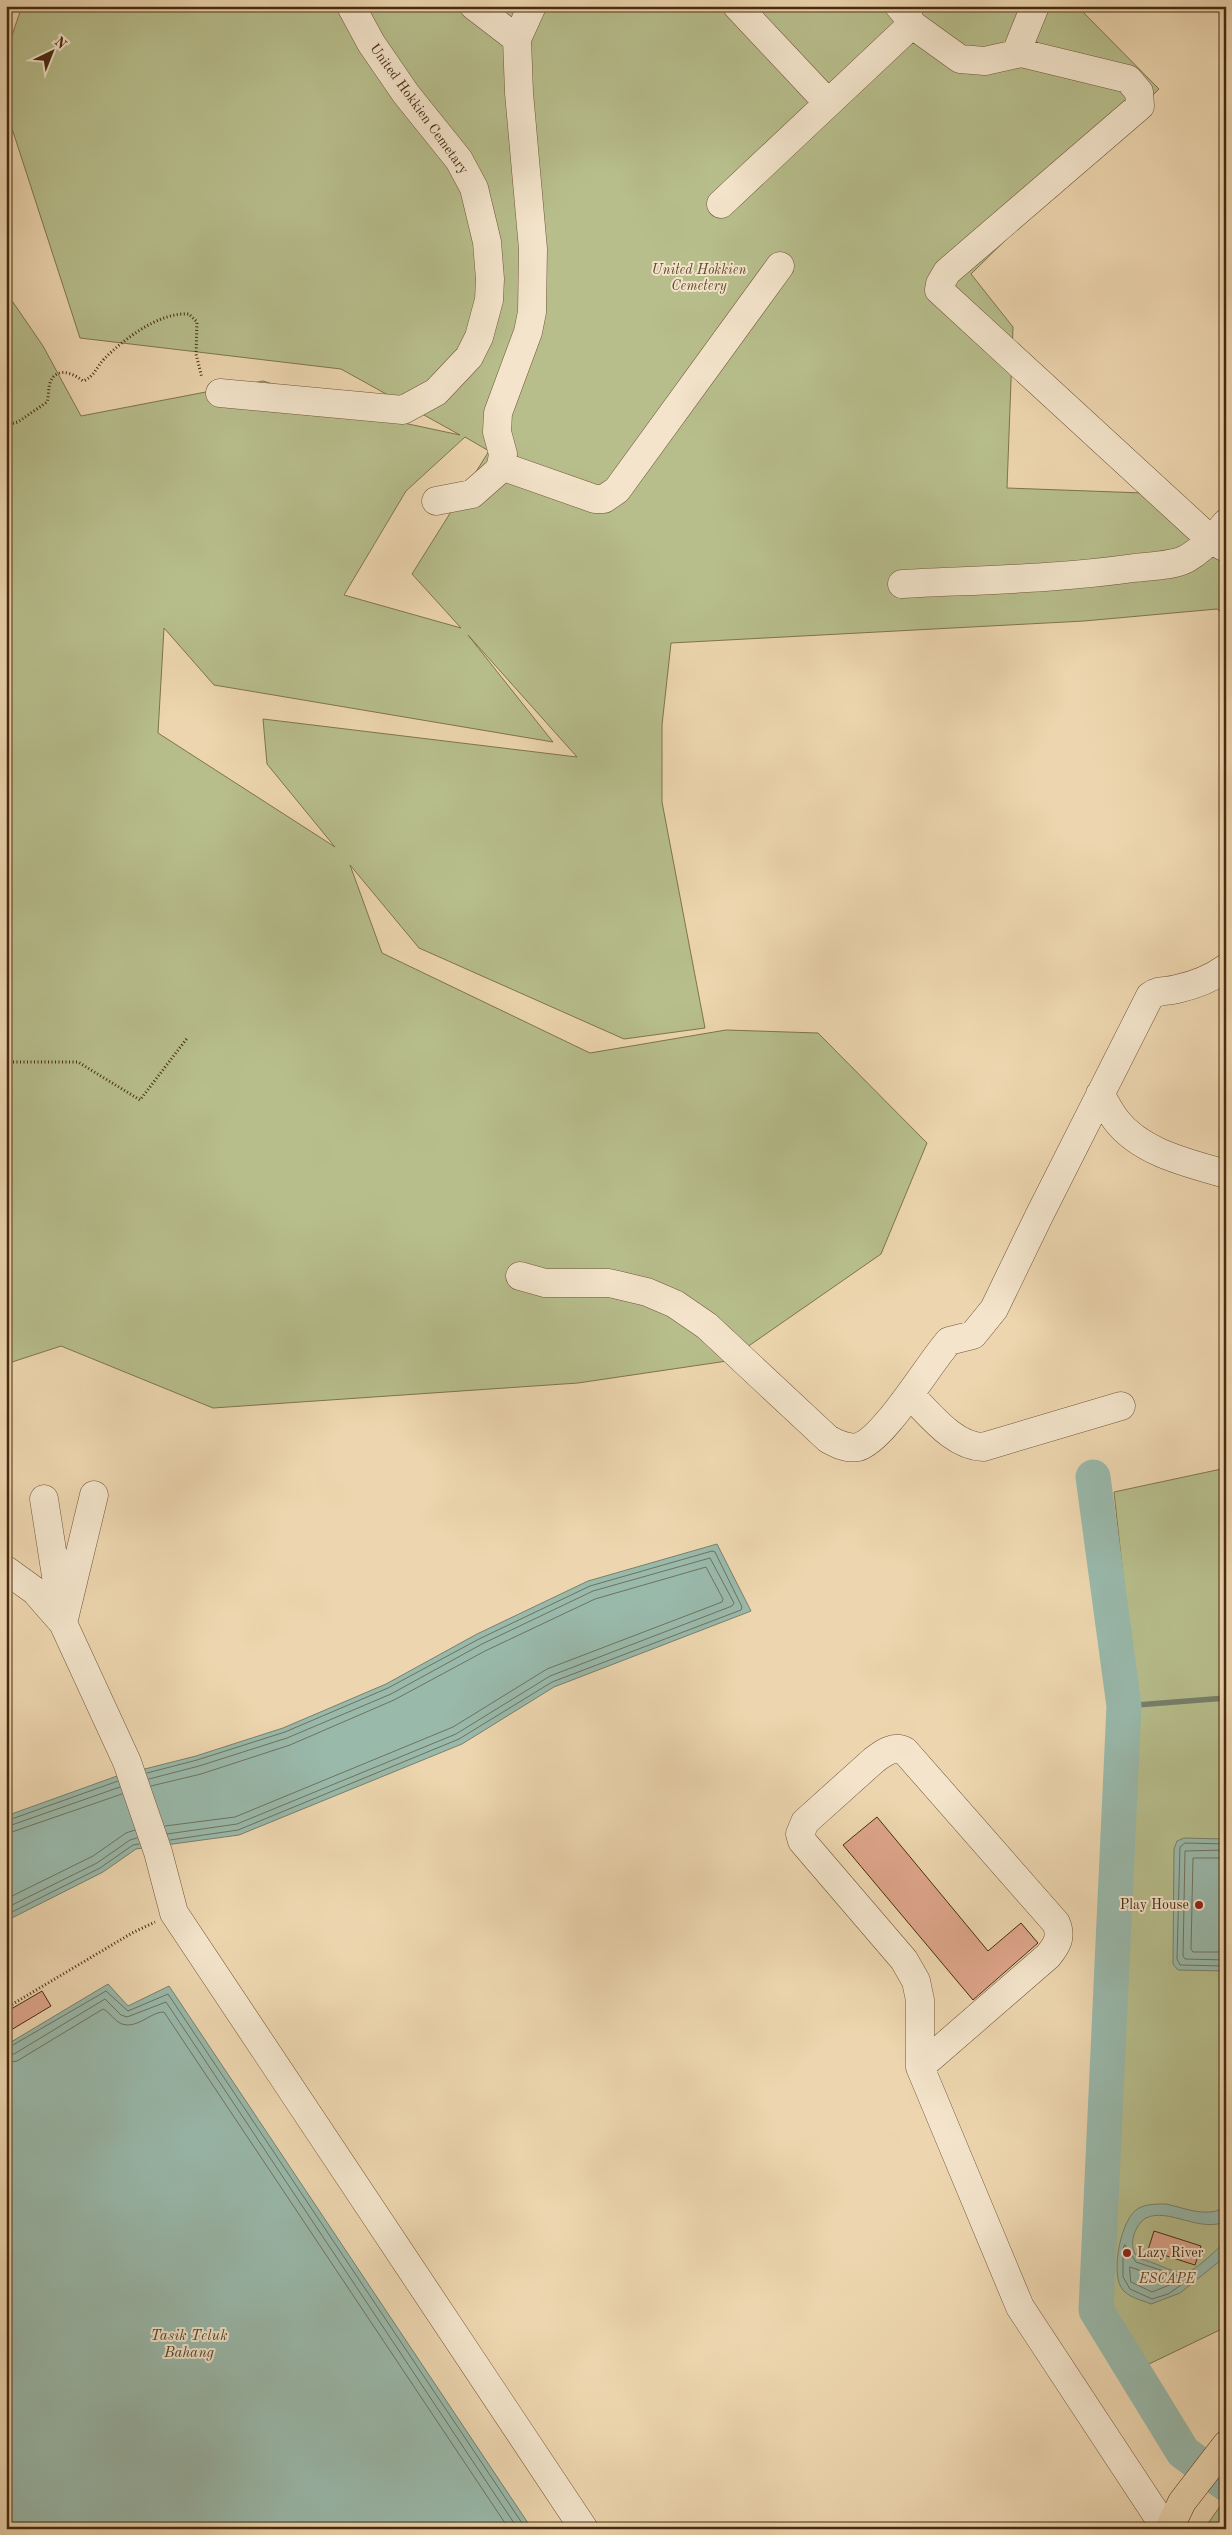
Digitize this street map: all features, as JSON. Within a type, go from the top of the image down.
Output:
[{"type":"main road","points":[[1168,2529],[1182,2502],[1220,2452]]},
{"type":"street","points":[[474,6],[517,39]]},
{"type":"street","points":[[436,501],[472,494],[497,472],[503,454],[497,432],[498,413],[528,332],[532,312],[532,241],[519,93],[517,39],[532,6]]},
{"type":"street","points":[[737,6],[828,103]]},
{"type":"street","points":[[1020,53],[1018,48],[1035,6]]},
{"type":"street","name":"United Hokkien Cemetary","points":[[220,393],[403,410],[436,392],[469,356],[480,337],[489,300],[490,279],[487,242],[474,188],[459,160],[406,94],[370,43],[353,8]]},
{"type":"street","points":[[721,204],[908,28],[904,15]]},
{"type":"street","points":[[902,584],[1110,572],[1168,564],[1186,559],[1221,537],[939,290],[942,278],[947,272],[1140,106],[1139,92],[1128,79],[1020,53],[985,61],[960,59],[904,15]]},
{"type":"street","points":[[500,466],[595,499],[604,500],[609,497],[617,490],[780,266]]},
{"type":"street","points":[[520,1276],[545,1283],[609,1282],[647,1292],[675,1304],[707,1326],[837,1444],[857,1447],[867,1442],[910,1394],[949,1341],[973,1335],[994,1309],[1150,996],[1157,992],[1174,990],[1202,982],[1226,968]]},
{"type":"street","points":[[1100,1094],[1117,1122],[1140,1142],[1169,1156],[1226,1174]]},
{"type":"street","points":[[910,1394],[959,1440],[968,1445],[983,1447],[1121,1406]]},
{"type":"street","points":[[64,1623],[94,1495]]},
{"type":"street","points":[[44,1499],[64,1623],[127,1762],[158,1852],[174,1913],[584,2529]]},
{"type":"street","points":[[6,1570],[35,1591],[64,1623]]},
{"type":"street","points":[[920,2067],[1048,1956],[1060,1936],[1056,1923],[1050,1915],[905,1751],[896,1748],[883,1753],[874,1760],[805,1822],[800,1834],[806,1848],[904,1960],[916,1981],[920,2000],[920,2067],[1020,2307],[1168,2529]]},
{"type":"path","points":[[6,425],[18,422],[47,402],[49,384],[54,377],[65,372],[74,374],[83,381],[91,378],[105,358],[150,324],[176,313],[189,314],[197,322],[196,354],[203,381],[220,393]]},
{"type":"path","points":[[6,1062],[78,1062],[140,1100],[188,1037]]},
{"type":"path","points":[[6,2008],[132,1933],[174,1913]]},
{"type":"green space","name":"United Hokkien Cemetery","points":[[22,6],[1077,6],[1159,89],[971,274],[1013,327],[1007,488],[1143,493],[1226,554],[1226,616],[1217,609],[1084,621],[671,643],[662,725],[662,802],[705,1028],[624,1039],[419,948],[350,865],[382,953],[590,1053],[726,1030],[818,1033],[927,1143],[881,1254],[727,1361],[578,1383],[213,1408],[61,1346],[6,1364],[6,292],[43,346],[81,416],[263,381],[399,422],[460,435],[341,369],[80,338],[6,110],[6,53]],"holes":[[[465,437],[489,451],[412,574],[461,628],[344,595],[406,491]],[[164,628],[214,685],[553,742],[468,635],[577,757],[263,719],[267,764],[335,847],[158,733]]]},
{"type":"green space","name":"ESCAPE","points":[[1226,1468],[1226,2327],[1149,2364],[1107,2300],[1139,1723],[1114,1492]]},
{"type":"green space","points":[[1226,2498],[1226,2529],[1204,2529]]},
{"type":"water","points":[[717,1544],[751,1611],[554,1687],[462,1744],[239,1835],[136,1849],[103,1872],[6,1921],[6,1816],[117,1776],[196,1756],[283,1728],[386,1684],[477,1634],[588,1581]]},
{"type":"water","name":"Play House","points":[[1184,1838],[1226,1839],[1226,1971],[1178,1970],[1173,1964],[1174,1849],[1177,1841]]},
{"type":"water","name":"Tasik Teluk Bahang","points":[[108,1984],[128,2006],[169,1986],[532,2529],[6,2529],[6,2045]]},
{"type":"water","name":"Lazy River","points":[[1166,2204],[1205,2212],[1219,2210],[1226,2206],[1226,2221],[1217,2224],[1206,2224],[1164,2216],[1146,2218],[1138,2225],[1134,2236],[1133,2248],[1139,2258],[1183,2273],[1193,2270],[1226,2241],[1226,2256],[1180,2293],[1151,2304],[1130,2296],[1123,2290],[1118,2279],[1118,2257],[1123,2233],[1133,2213],[1145,2206]]},
{"type":"building","points":[[877,1817],[988,1951],[1021,1923],[1038,1943],[973,2000],[843,1845]]},
{"type":"building","points":[[42,1991],[51,2006],[6,2033],[6,2012]]},
{"type":"building","points":[[1154,2231],[1201,2246],[1195,2265],[1148,2250]]},
{"type":"waterway","points":[[1093,1477],[1124,1706],[1096,2310],[1183,2452],[1226,2484]]},
{"type":"waterway","points":[[1124,1706],[1226,1698]]},
{"type":"place","name":"Play House","points":[[1199,1905]]},
{"type":"place","name":"Lazy River","points":[[1127,2253]]}]
